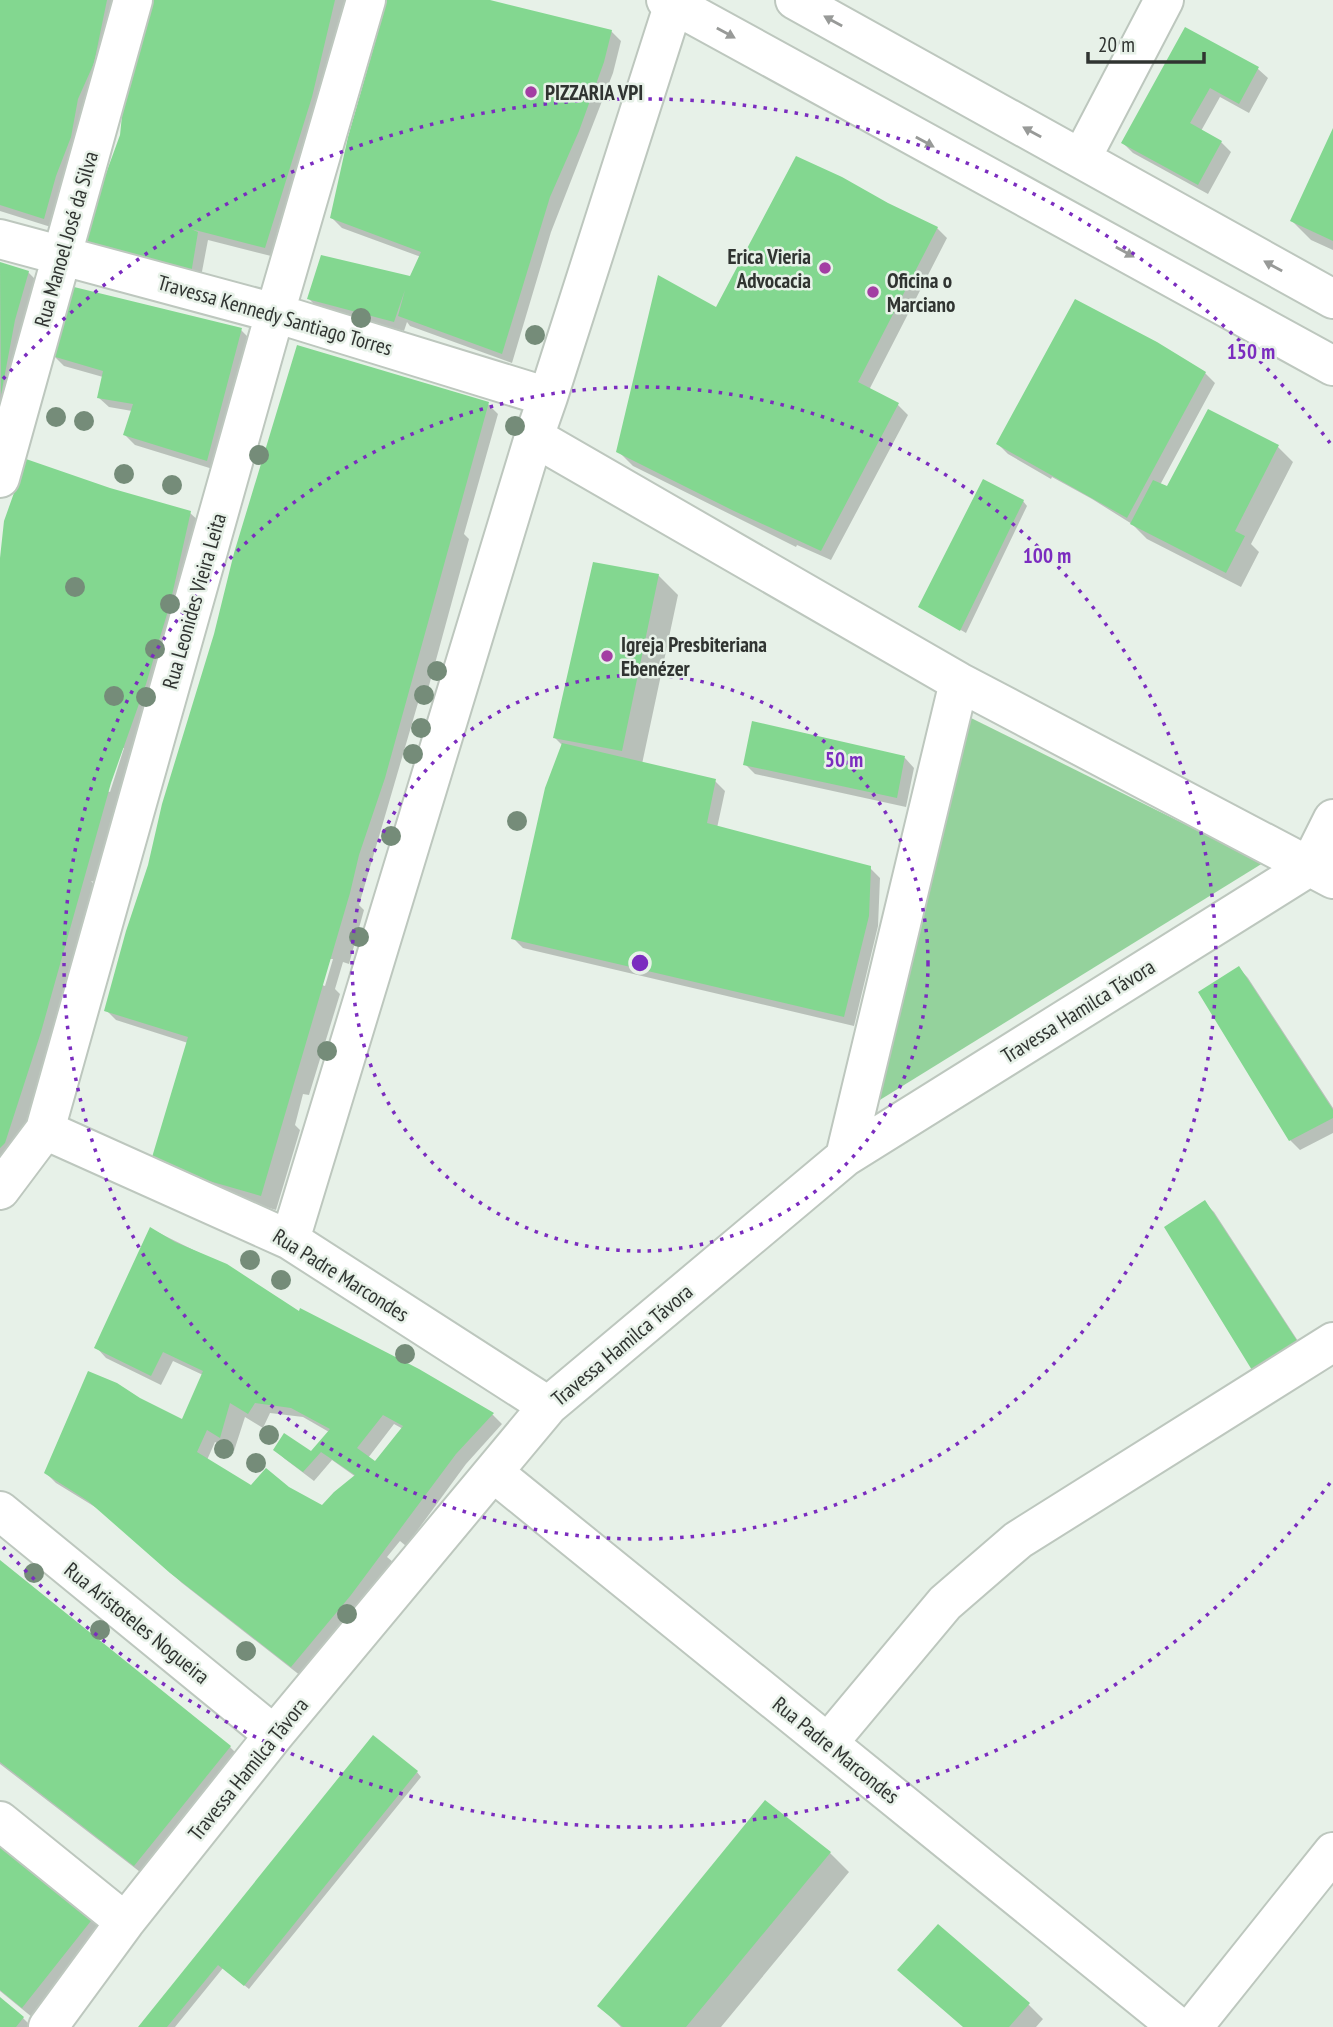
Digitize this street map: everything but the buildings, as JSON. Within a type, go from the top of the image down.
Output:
[{"type":"street","name":"Rua Manoel José da Silva","points":[[0,478],[133,0]]},
{"type":"street","name":"Rua Leonides Vieira Leita","points":[[0,1190],[45,1130],[366,0]]},
{"type":"street","points":[[795,0],[1333,299]]},
{"type":"street","points":[[1081,159],[1164,0]]},
{"type":"street","points":[[290,1240],[534,437],[671,1],[1333,366]]},
{"type":"street","name":"Travessa Kennedy Santiago Torres","points":[[0,239],[275,313],[548,397]]},
{"type":"street","points":[[534,437],[959,682],[1321,873],[1333,819]]},
{"type":"street","points":[[845,1157],[959,682]]},
{"type":"street","name":"Travessa Hamilca Távora","points":[[48,2027],[125,1922],[274,1735],[548,1406],[845,1157],[1321,873]]},
{"type":"street","name":"Rua Padre Marcondes","points":[[45,1130],[290,1240],[548,1406]]},
{"type":"street","points":[[828,1743],[944,1603],[1018,1540],[1333,1342]]},
{"type":"street","name":"Rua Padre Marcondes","points":[[494,1473],[1178,2027]]},
{"type":"street","name":"Rua Aristoteles Nogueira","points":[[0,1511],[274,1735]]},
{"type":"street","points":[[0,1821],[125,1922]]},
{"type":"street","points":[[1193,2027],[1333,1852]]},
{"type":"green space","points":[[969,717],[1263,863],[875,1103]]},
{"type":"place","name":"PIZZARIA VPI","points":[[531,92]]},
{"type":"place","name":"Erica Vieria Advocacia","points":[[825,268]]},
{"type":"place","name":"Oficina o Marciano","points":[[873,292]]},
{"type":"place","name":"Igreja Presbiteriana Ebenézer","points":[[607,656]]}]
